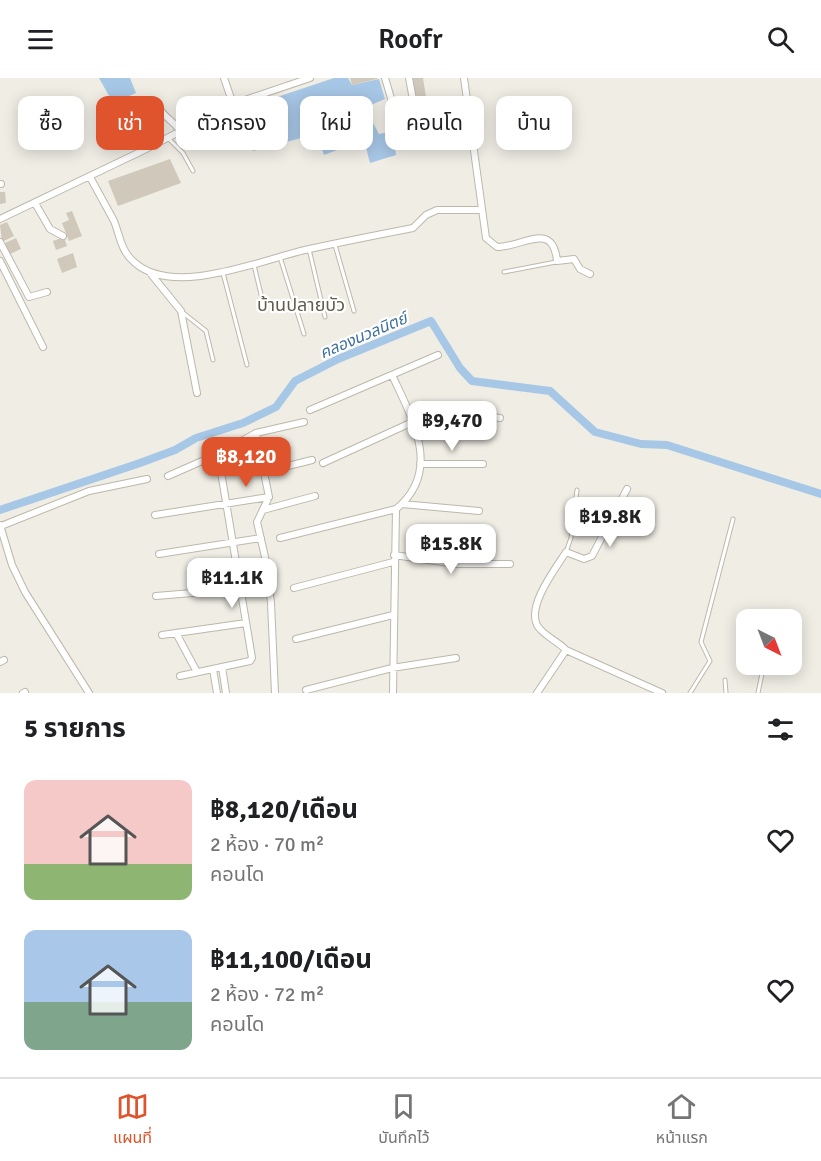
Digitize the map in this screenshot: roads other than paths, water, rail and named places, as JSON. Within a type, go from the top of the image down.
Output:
[{"type":"street","points":[[224,78],[230,96]]},
{"type":"street","points":[[257,96],[310,78]]},
{"type":"street","points":[[385,78],[390,96]]},
{"type":"street","points":[[409,78],[412,96]]},
{"type":"street","points":[[464,78],[486,238],[490,243],[502,247],[539,238],[548,239],[556,248],[557,261],[574,259],[580,269],[590,274]]},
{"type":"street","points":[[164,116],[176,125]]},
{"type":"street","points":[[0,219],[176,133]]},
{"type":"street","points":[[90,177],[116,225],[124,249],[135,263],[150,273],[181,311],[197,393]]},
{"type":"street","points":[[35,203],[50,229],[63,236]]},
{"type":"street","points":[[150,273],[188,276],[223,273],[334,243],[413,228],[426,215],[437,210],[482,210]]},
{"type":"street","points":[[0,242],[29,297],[47,292]]},
{"type":"street","points":[[0,261],[43,347]]},
{"type":"street","points":[[310,410],[438,355]]},
{"type":"street","points":[[280,538],[396,508],[414,490],[420,464],[420,447],[413,421],[392,375]]},
{"type":"street","points":[[323,463],[441,409],[500,418]]},
{"type":"street","points":[[168,476],[256,434],[304,422]]},
{"type":"street","points":[[256,434],[269,497],[257,522],[271,603],[275,693]]},
{"type":"street","points":[[180,676],[252,658],[218,454]]},
{"type":"street","points":[[264,472],[312,460]]},
{"type":"street","points":[[420,464],[483,464]]},
{"type":"street","points":[[89,693],[25,592],[12,565],[0,526],[89,491],[120,482],[135,483],[147,479]]},
{"type":"street","points":[[627,489],[592,556],[584,559],[566,552],[541,593],[535,618],[541,630],[566,650],[662,693]]},
{"type":"street","points":[[263,510],[315,496]]},
{"type":"street","points":[[155,515],[269,497]]},
{"type":"street","points":[[402,504],[479,512]]},
{"type":"street","points":[[393,693],[396,508]]},
{"type":"street","points":[[159,554],[261,538]]},
{"type":"street","points":[[294,588],[394,558],[456,564],[510,564]]},
{"type":"street","points":[[156,596],[241,589]]},
{"type":"street","points":[[296,639],[393,615]]},
{"type":"street","points":[[162,635],[246,622]]},
{"type":"street","points":[[176,633],[197,672]]},
{"type":"street","points":[[537,693],[566,650]]},
{"type":"street","points":[[306,690],[392,668],[456,658]]},
{"type":"street","points":[[222,667],[226,693]]},
{"type":"street","points":[[213,669],[217,693]]},
{"type":"lane","points":[[168,138],[181,150],[193,171]]},
{"type":"lane","points":[[334,243],[354,311]]},
{"type":"lane","points":[[309,249],[325,317]]},
{"type":"lane","points":[[280,257],[304,334]]},
{"type":"lane","points":[[504,272],[557,261]]},
{"type":"lane","points":[[254,265],[264,307]]},
{"type":"lane","points":[[223,273],[247,365]]},
{"type":"lane","points":[[181,311],[206,332],[213,360]]},
{"type":"lane","points":[[566,552],[571,538],[577,490]]},
{"type":"lane","points":[[690,693],[710,661],[702,642],[733,519]]},
{"type":"lane","points":[[758,693],[762,675]]},
{"type":"lane","points":[[725,680],[726,693]]},
{"type":"water","points":[[99,78],[130,78],[136,93],[129,96],[109,96]]},
{"type":"water","points":[[334,78],[348,78],[352,85],[379,79],[385,99],[373,104],[373,96],[300,96],[300,138],[288,142],[288,96],[280,96]]},
{"type":"water","points":[[373,123],[379,134],[385,133],[385,150],[395,150],[396,155],[370,163],[367,150],[373,150]]},
{"type":"water","points":[[322,150],[337,150],[324,155]]},
{"type":"waterway","name":"คลองนวลนิตย์","points":[[0,510],[140,463],[175,450],[196,438],[243,423],[276,407],[295,381],[338,359],[431,321],[460,368],[472,381],[550,391],[595,432],[641,444],[667,445],[821,494]]},
{"type":"district","name":"บ้านปลายบัว","points":[[301,305]]}]
